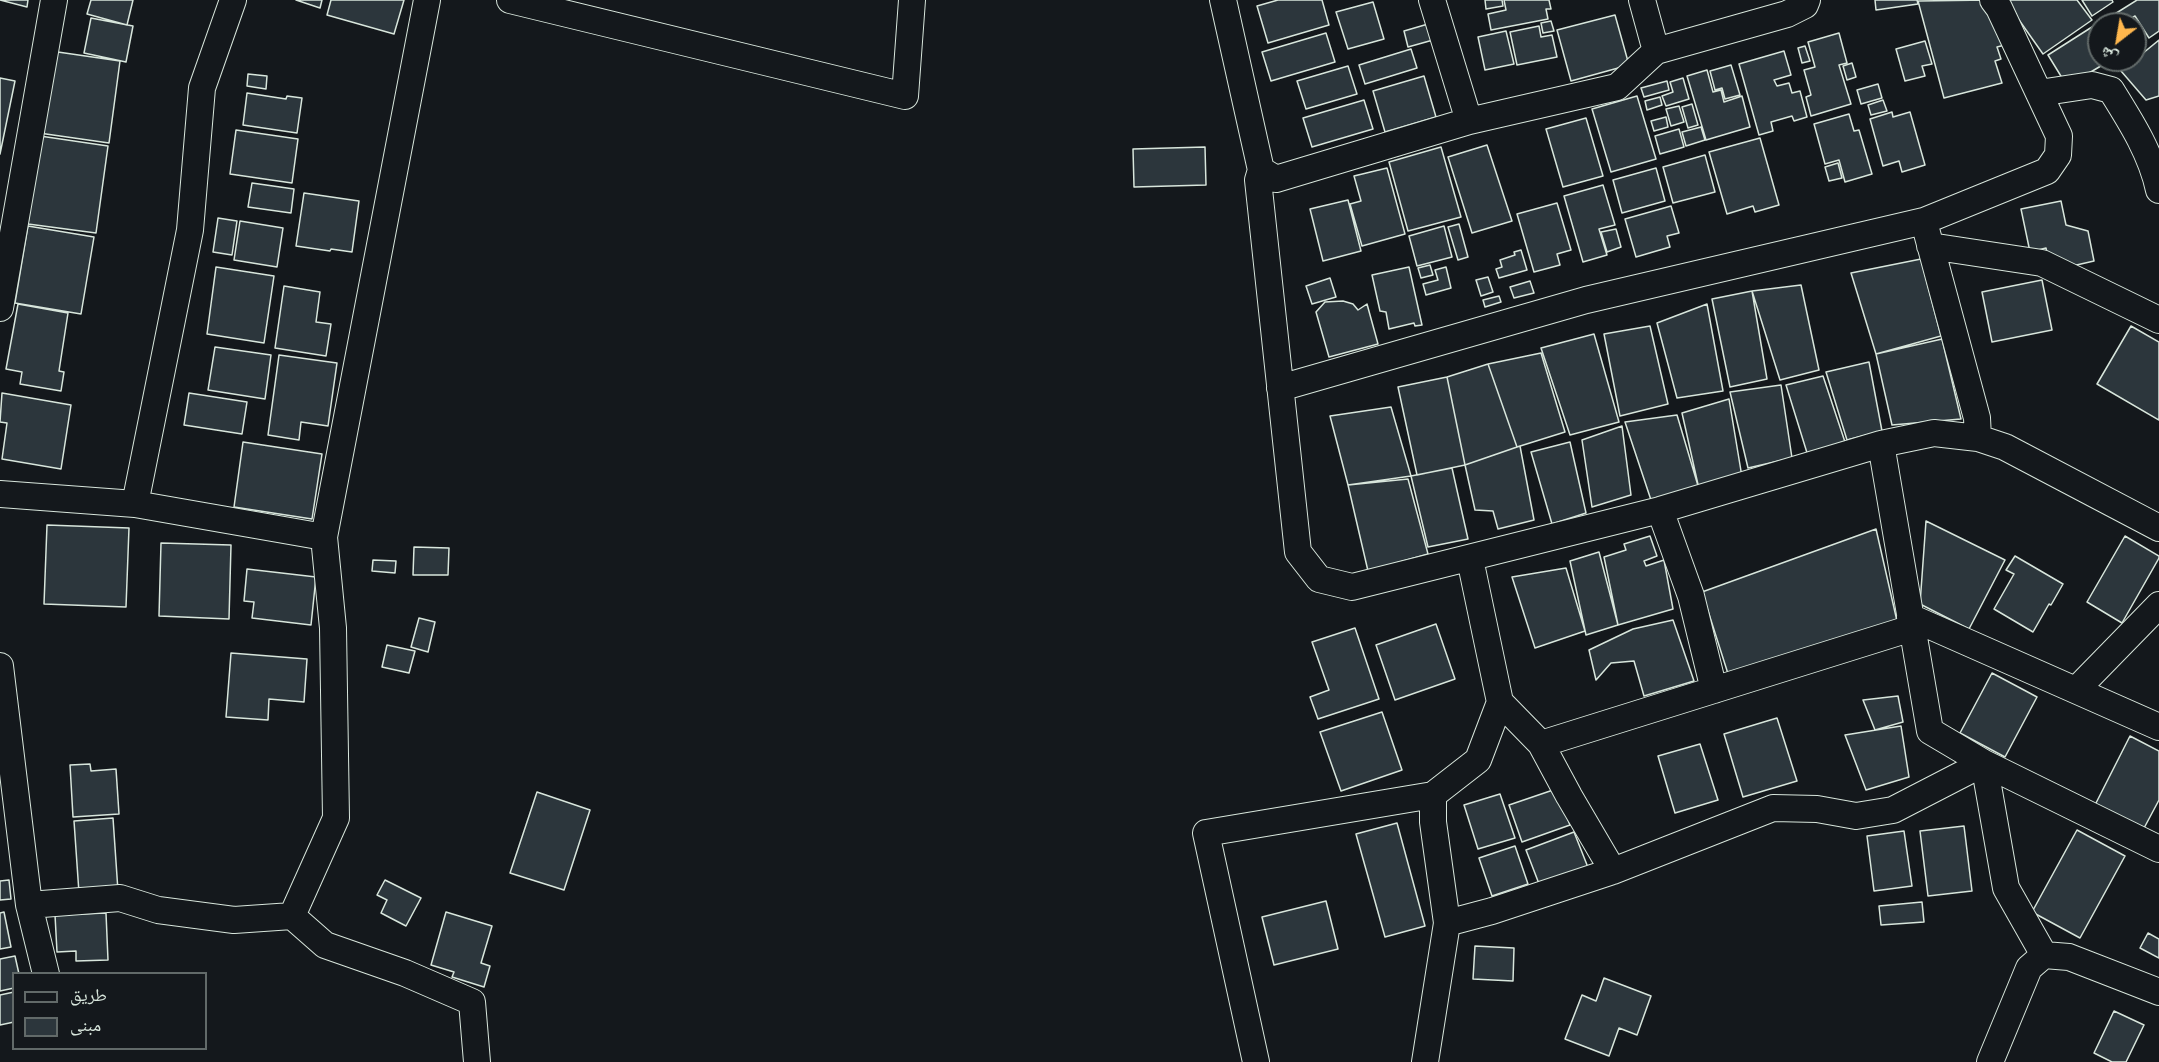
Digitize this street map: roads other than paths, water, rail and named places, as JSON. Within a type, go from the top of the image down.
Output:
[{"type":"street","points":[[0,308],[54,0]]},
{"type":"street","points":[[135,504],[190,230],[202,88],[233,0]]},
{"type":"street","points":[[292,916],[336,818],[333,628],[324,537],[427,0]]},
{"type":"street","points":[[510,0],[905,96],[912,0]]},
{"type":"street","points":[[1223,0],[1261,170],[1258,180],[1298,552],[1319,579],[1352,587],[1660,510],[1881,444],[1934,433],[1978,438],[2005,447],[2159,528]]},
{"type":"street","points":[[1432,0],[1469,121]]},
{"type":"street","points":[[1642,0],[1656,51]]},
{"type":"street","points":[[1261,170],[1276,178],[1469,121],[1617,87],[1656,51],[1787,14],[1805,5],[1807,0]]},
{"type":"street","points":[[1280,388],[1586,300],[1924,221],[2047,171],[2058,155],[2059,136],[1999,8],[1993,0]]},
{"type":"street","points":[[2039,93],[2092,85],[2111,90],[2131,121],[2154,167],[2159,190]]},
{"type":"street","points":[[1924,221],[1977,418],[1978,438]]},
{"type":"street","points":[[1929,246],[2043,263],[2159,320]]},
{"type":"street","points":[[1881,444],[1930,731],[1984,763],[2159,849]]},
{"type":"street","points":[[0,494],[135,504],[324,537]]},
{"type":"street","points":[[1660,510],[1691,596],[1714,690]]},
{"type":"street","points":[[1256,1062],[1206,833],[1432,795],[1478,760],[1500,702],[1470,558]]},
{"type":"street","points":[[2076,690],[2159,605]]},
{"type":"street","points":[[1541,744],[1714,690],[1911,622],[2159,727]]},
{"type":"street","points":[[0,666],[28,905],[45,972]]},
{"type":"street","points":[[1500,702],[1541,744],[1613,871]]},
{"type":"street","points":[[1447,923],[1492,911],[1613,871],[1773,808],[1817,809],[1856,816],[1893,810],[1984,763]]},
{"type":"street","points":[[1984,763],[2006,888],[2044,955]]},
{"type":"street","points":[[1425,1062],[1447,923],[1433,822],[1432,795]]},
{"type":"street","points":[[28,905],[120,898],[158,910],[234,920],[292,916],[325,945],[405,973],[472,1002],[477,1062]]},
{"type":"street","points":[[1990,1062],[2029,968],[2044,955],[2069,957],[2159,992]]}]
